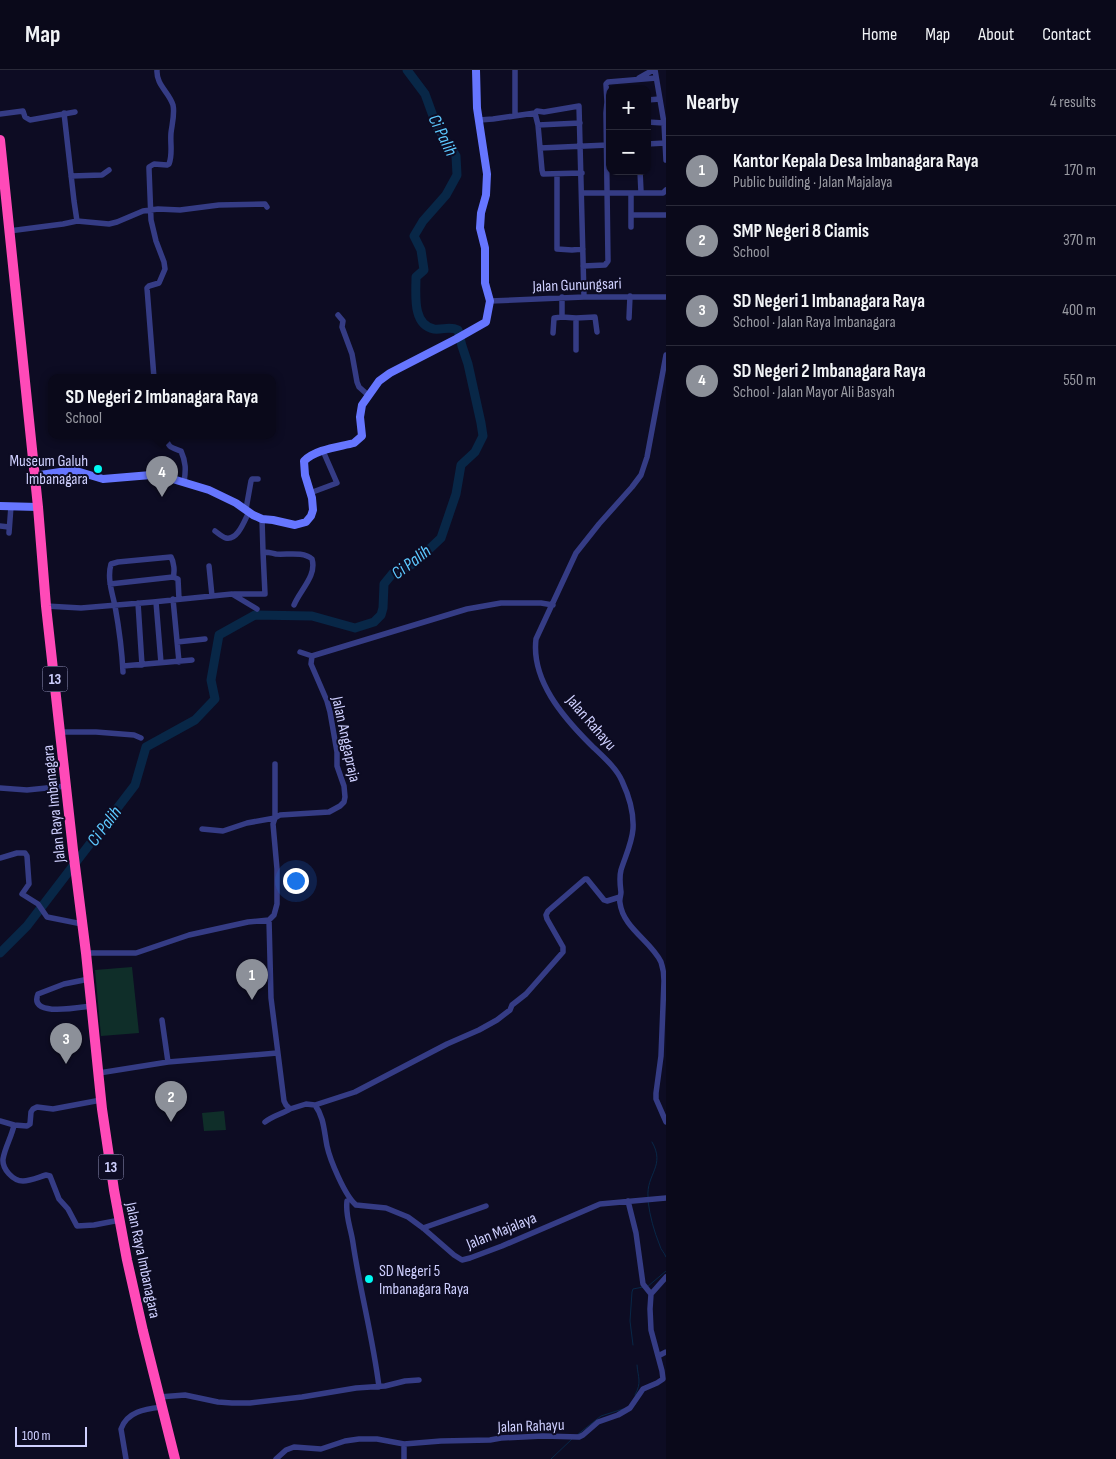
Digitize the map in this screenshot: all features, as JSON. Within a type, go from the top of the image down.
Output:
[{"type":"highway","name":"Jalan Raya Imbanagara","points":[[0,140],[38,507],[46,606],[101,1100],[120,1220],[143,1331],[175,1459]]},
{"type":"street","points":[[154,374],[147,288],[159,283],[164,269],[164,262],[153,230],[150,210],[149,166],[169,164],[172,151],[170,141],[174,111],[171,101],[158,81],[157,70]]},
{"type":"street","points":[[34,476],[73,470],[103,479],[151,475],[184,482],[208,490],[236,503],[262,519],[295,525],[306,522],[312,514],[313,504],[305,475],[304,461],[316,452],[360,440],[363,431],[360,417],[361,409],[379,381],[390,373],[486,322],[490,302],[486,282],[485,248],[480,228],[487,174],[476,101],[476,70]]},
{"type":"street","points":[[515,70],[516,116]]},
{"type":"street","points":[[638,78],[654,70],[664,123],[666,160]]},
{"type":"street","points":[[606,85],[606,82],[656,78]]},
{"type":"street","points":[[651,100],[660,100]]},
{"type":"street","points":[[479,120],[493,120],[578,105],[580,107],[584,297]]},
{"type":"street","points":[[0,114],[23,111],[30,120],[76,112]]},
{"type":"street","points":[[64,113],[77,221]]},
{"type":"street","points":[[535,113],[543,174],[582,173]]},
{"type":"street","points":[[538,125],[580,122]]},
{"type":"street","points":[[651,122],[664,123]]},
{"type":"street","points":[[651,144],[665,143]]},
{"type":"street","points":[[540,148],[606,145]]},
{"type":"street","points":[[71,176],[104,174],[109,170]]},
{"type":"street","points":[[556,174],[557,249],[583,249]]},
{"type":"street","points":[[583,266],[607,264],[607,175]]},
{"type":"street","points":[[640,175],[641,192]]},
{"type":"street","points":[[582,193],[663,192],[666,190]]},
{"type":"street","points":[[630,227],[631,193]]},
{"type":"street","points":[[9,231],[77,221],[109,224],[150,210],[250,204],[265,204],[267,207]]},
{"type":"street","points":[[631,216],[666,215]]},
{"type":"street","points":[[629,318],[630,296]]},
{"type":"street","points":[[562,297],[562,317]]},
{"type":"street","name":"Jalan Gunungsari","points":[[490,302],[562,297],[666,297]]},
{"type":"street","points":[[338,315],[343,321],[342,327],[352,354],[359,387],[368,396]]},
{"type":"street","points":[[554,333],[554,318],[562,317],[595,317],[597,332]]},
{"type":"street","points":[[576,318],[576,350]]},
{"type":"street","name":"Jalan Rahayu","points":[[666,355],[650,443],[641,475],[579,549],[535,645],[543,683],[564,716],[622,779],[632,810],[633,830],[620,875],[621,908],[626,919],[663,962],[661,1056],[656,1099],[666,1122]]},
{"type":"street","points":[[166,439],[169,446],[181,450],[184,456],[186,473],[184,482]]},
{"type":"street","points":[[310,493],[337,483],[323,451]]},
{"type":"street","points":[[215,531],[226,538],[231,538],[240,530],[247,510],[251,480],[258,479]]},
{"type":"street","points":[[0,506],[38,507]]},
{"type":"street","points":[[0,526],[9,530],[11,506]]},
{"type":"street","points":[[46,606],[81,608],[232,594],[264,595],[262,519]]},
{"type":"street","points":[[263,552],[276,554],[295,553],[310,556],[312,559],[313,568],[310,579],[297,596],[294,604]]},
{"type":"street","points":[[173,576],[174,567],[171,557],[118,562],[110,565],[110,584],[123,669],[142,665],[192,660]]},
{"type":"street","points":[[209,566],[212,596]]},
{"type":"street","points":[[110,584],[173,576],[178,579],[176,599],[179,662]]},
{"type":"street","points":[[232,594],[257,609]]},
{"type":"street","points":[[248,604],[252,600],[252,594]]},
{"type":"street","points":[[156,602],[161,663]]},
{"type":"street","points":[[138,603],[142,665]]},
{"type":"street","points":[[300,652],[312,656],[467,609],[500,603],[541,603],[553,605]]},
{"type":"street","points":[[177,642],[205,639]]},
{"type":"street","name":"Jalan Anggapraja","points":[[275,818],[280,815],[329,812],[344,802],[344,786],[337,766],[337,752],[330,712],[312,664],[312,656]]},
{"type":"street","points":[[61,732],[96,732],[134,735],[141,738]]},
{"type":"street","points":[[275,764],[275,818],[273,824],[277,869],[277,904],[274,914],[269,920],[271,998],[282,1096],[290,1109]]},
{"type":"street","points":[[0,788],[27,790],[66,786]]},
{"type":"street","points":[[202,829],[223,831],[247,823],[275,818]]},
{"type":"street","points":[[0,858],[17,853],[25,853],[27,856],[29,884],[22,894],[49,918],[82,924]]},
{"type":"street","points":[[265,1122],[290,1109],[306,1104],[315,1105],[361,1089],[497,1020],[526,994],[563,952],[563,947],[547,919],[548,911],[582,881],[587,879],[604,900],[607,901],[620,897]]},
{"type":"street","points":[[86,953],[136,953],[189,935],[248,922],[269,920]]},
{"type":"street","points":[[89,979],[53,988],[38,994],[36,998],[38,1004],[51,1010],[92,1006]]},
{"type":"street","points":[[162,1020],[168,1062]]},
{"type":"street","points":[[99,1073],[168,1062],[277,1052]]},
{"type":"street","points":[[0,1121],[27,1126],[30,1124],[31,1112],[37,1107],[53,1109],[101,1100]]},
{"type":"street","points":[[315,1105],[322,1118],[329,1154],[350,1199],[347,1201],[346,1215],[369,1324],[379,1386]]},
{"type":"street","points":[[14,1125],[2,1159],[6,1171],[22,1181],[46,1175],[50,1176],[59,1199],[68,1209],[78,1226],[120,1220]]},
{"type":"street","name":"Jalan Majalaya","points":[[350,1199],[356,1205],[371,1205],[396,1211],[408,1217],[454,1255],[462,1260],[466,1260],[608,1202],[666,1198]]},
{"type":"street","points":[[628,1201],[636,1233],[645,1287],[651,1294],[666,1277]]},
{"type":"street","points":[[423,1228],[486,1206]]},
{"type":"street","name":"Jalan Rahayu","points":[[276,1459],[286,1450],[294,1447],[321,1449],[352,1440],[377,1439],[404,1444],[543,1436],[573,1438],[583,1435],[598,1422],[618,1415],[630,1408],[643,1389],[664,1379],[650,1321],[651,1294]]},
{"type":"street","points":[[658,1356],[666,1352]]},
{"type":"street","points":[[126,1459],[120,1429],[122,1424],[136,1413],[161,1402],[185,1395],[218,1402],[250,1403],[419,1380]]},
{"type":"street","points":[[404,1444],[404,1459]]},
{"type":"green space","points":[[132,967],[139,1033],[101,1036],[95,970]]},
{"type":"green space","points":[[224,1111],[226,1130],[204,1131],[202,1113]]},
{"type":"waterway","name":"Ci Palih","points":[[0,953],[27,926],[135,785],[146,747],[195,720],[215,699],[211,680],[219,635],[255,615],[312,616],[355,628],[374,622],[381,615],[383,608],[384,584],[393,573],[411,565],[441,538],[456,494],[461,465],[475,452],[483,436],[468,364],[458,330],[452,328],[434,329],[427,326],[422,322],[417,308],[416,277],[424,270],[421,250],[414,236],[423,221],[446,195],[457,175],[456,156],[437,127],[425,94],[407,70]]},
{"type":"waterway","points":[[648,1197],[648,1189],[657,1157],[652,1142]]},
{"type":"waterway","points":[[648,1201],[654,1229],[660,1247],[666,1257]]},
{"type":"waterway","points":[[647,1287],[666,1271]]},
{"type":"waterway","points":[[633,1345],[630,1321],[632,1292],[633,1289],[643,1287]]},
{"type":"waterway","points":[[635,1395],[639,1383],[637,1365]]},
{"type":"waterway","points":[[577,1435],[601,1416],[623,1409]]},
{"type":"waterway","points":[[551,1459],[572,1439]]},
{"type":"place","name":"Museum Galuh Imbanagara","points":[[98,469]]},
{"type":"place","name":"SD Negeri 2 Imbanagara Raya","points":[[162,497]]},
{"type":"place","name":"Kantor Kepala Desa Imbanagara Raya","points":[[252,1000]]},
{"type":"place","name":"SD Negeri 1 Imbanagara Raya","points":[[66,1064]]},
{"type":"place","name":"SMP Negeri 8 Ciamis","points":[[171,1122]]},
{"type":"place","name":"SD Negeri 5 Imbanagara Raya","points":[[369,1279]]}]
